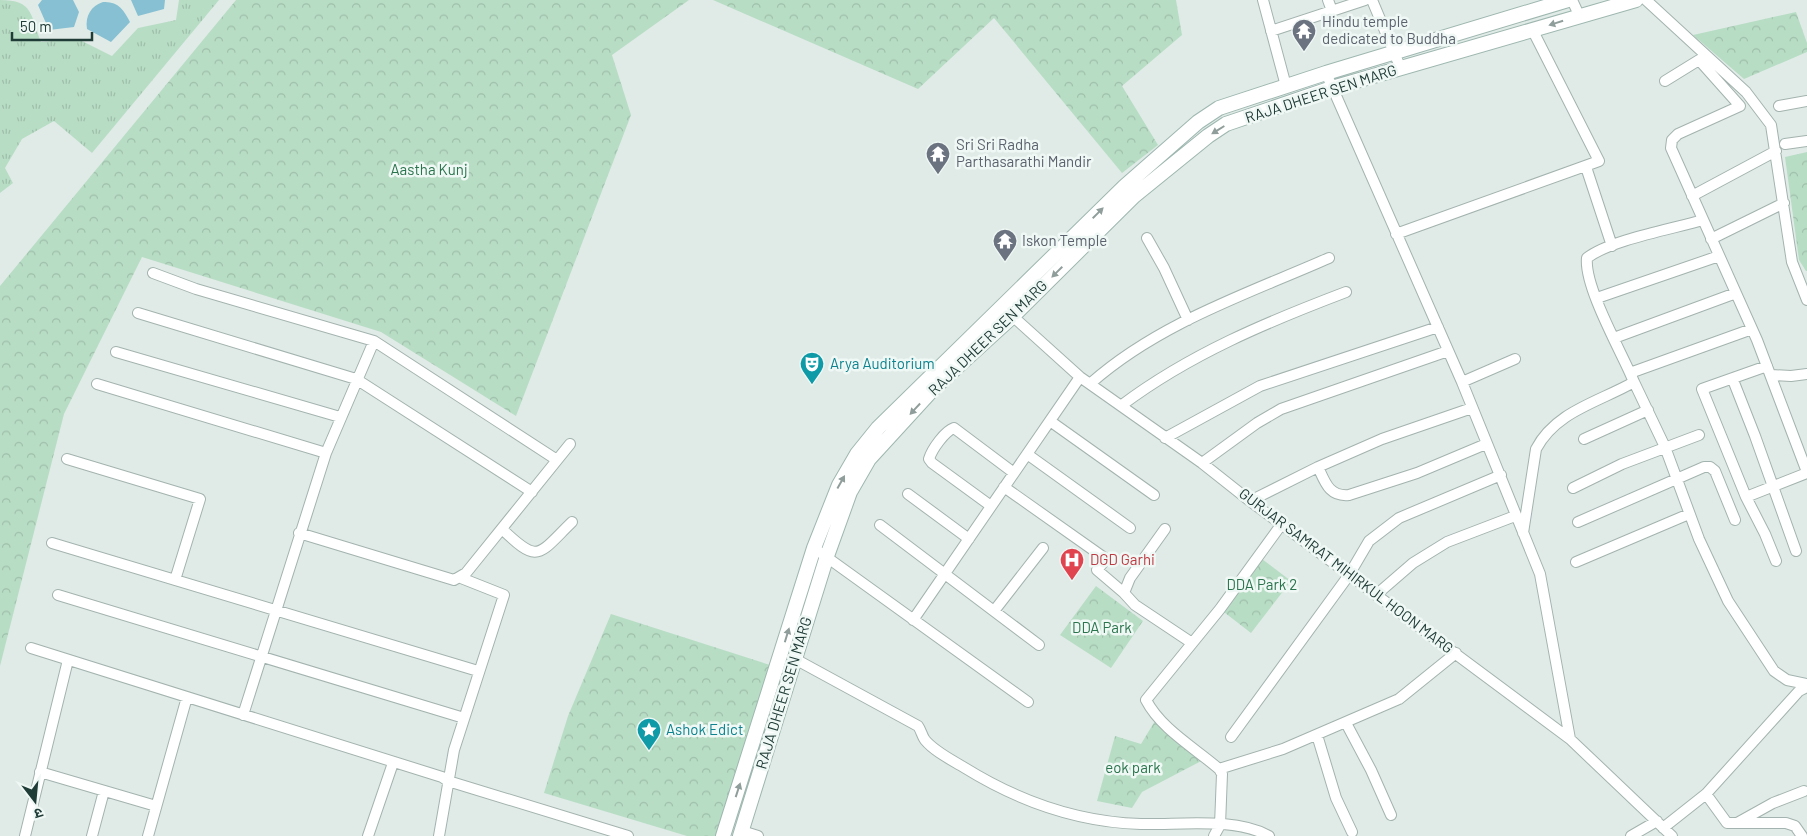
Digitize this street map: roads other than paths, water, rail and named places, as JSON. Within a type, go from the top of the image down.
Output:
[{"type":"street","points":[[1263,0],[1286,86]]},
{"type":"street","points":[[1328,0],[1332,11]]},
{"type":"street","points":[[1271,31],[1365,0]]},
{"type":"street","points":[[1372,0],[1401,69]]},
{"type":"street","points":[[1570,0],[1580,15]]},
{"type":"street","name":"RAJA DHEER SEN MARG","points":[[741,833],[827,556],[850,492],[869,459],[1125,186],[1198,122],[1219,108],[1326,72],[1570,0]]},
{"type":"street","name":"RAJA DHEER SEN MARG","points":[[724,836],[814,548],[838,485],[857,454],[878,428],[1134,196],[1208,136],[1226,124],[1332,88],[1636,0]]},
{"type":"street","points":[[1646,0],[1746,92],[1771,125],[1792,262],[1803,279],[1807,300]]},
{"type":"street","points":[[1396,234],[1599,161],[1533,30]]},
{"type":"street","points":[[1665,81],[1699,60],[1740,106],[1678,134],[1672,140],[1671,148],[1752,329],[1807,473],[1746,497]]},
{"type":"street","points":[[1326,72],[1462,382],[1540,574],[1570,740]]},
{"type":"street","points":[[1779,106],[1807,101]]},
{"type":"street","points":[[1785,144],[1807,141]]},
{"type":"street","points":[[1692,196],[1776,151]]},
{"type":"street","points":[[1586,167],[1612,246]]},
{"type":"street","points":[[1711,239],[1784,203]]},
{"type":"street","points":[[1703,220],[1593,253],[1587,258],[1586,265],[1596,298],[1648,410],[1678,480],[1689,514],[1728,601],[1774,671],[1787,680],[1807,685]]},
{"type":"street","points":[[1147,238],[1164,268],[1188,320]]},
{"type":"street","points":[[1596,298],[1719,256]]},
{"type":"street","points":[[1091,383],[1116,361],[1148,341],[1188,320],[1329,258]]},
{"type":"street","points":[[153,272],[196,289],[374,341],[557,460]]},
{"type":"street","points":[[1122,405],[1148,386],[1207,351],[1270,321],[1346,292]]},
{"type":"street","points":[[1614,338],[1736,293]]},
{"type":"street","name":"GURJAR SAMRAT MIHIRKUL HOON MARG","points":[[1007,312],[1080,377],[1202,463],[1570,740],[1672,836]]},
{"type":"street","points":[[138,313],[356,379],[532,492]]},
{"type":"street","points":[[1165,438],[1260,386],[1438,328]]},
{"type":"street","points":[[1523,534],[1536,449],[1542,436],[1561,418],[1632,378],[1752,329]]},
{"type":"street","points":[[243,715],[299,533],[326,453],[356,379],[374,341]]},
{"type":"street","points":[[1202,463],[1257,423],[1282,409],[1448,351]]},
{"type":"street","points":[[116,352],[340,417]]},
{"type":"street","points":[[1462,382],[1515,359]]},
{"type":"street","points":[[1776,561],[1766,534],[1746,497],[1702,389],[1769,371],[1791,376],[1807,374]]},
{"type":"street","points":[[913,620],[1080,377]]},
{"type":"street","points":[[1733,380],[1796,551]]},
{"type":"street","points":[[98,384],[326,453]]},
{"type":"street","points":[[1250,501],[1318,466],[1382,440],[1472,408]]},
{"type":"street","points":[[1584,439],[1648,410]]},
{"type":"street","points":[[1050,421],[1154,495]]},
{"type":"street","points":[[991,506],[932,463],[929,459],[930,454],[947,432],[954,428],[1014,473]]},
{"type":"street","points":[[1573,488],[1622,464],[1699,435]]},
{"type":"street","points":[[299,533],[447,579],[461,578],[570,444]]},
{"type":"street","points":[[1318,466],[1329,489],[1340,496],[1349,495],[1417,473],[1486,444]]},
{"type":"street","points":[[1027,454],[1130,528]]},
{"type":"street","points":[[67,459],[200,499],[175,580]]},
{"type":"street","points":[[1578,522],[1678,480],[1704,467],[1710,467],[1715,471],[1735,520]]},
{"type":"street","points":[[1231,737],[1349,575],[1348,572],[1369,541],[1399,518],[1501,475]]},
{"type":"street","points":[[1004,487],[1106,559],[1097,570],[1135,605],[1192,643]]},
{"type":"street","points":[[908,494],[969,538]]},
{"type":"street","points":[[1576,562],[1689,514]]},
{"type":"street","points":[[1376,595],[1413,563],[1447,542],[1515,516]]},
{"type":"street","points":[[502,529],[522,548],[531,552],[543,550],[572,522]]},
{"type":"street","points":[[1214,836],[1220,826],[1222,774],[1219,769],[1182,739],[1151,710],[1146,700],[1192,643],[1281,524]]},
{"type":"street","points":[[880,525],[1039,645]]},
{"type":"street","points":[[1124,593],[1130,578],[1165,529]]},
{"type":"street","points":[[52,543],[478,671]]},
{"type":"street","points":[[814,548],[1028,702]]},
{"type":"street","points":[[994,611],[1043,548]]},
{"type":"street","points":[[443,835],[448,782],[454,750],[504,595],[461,578]]},
{"type":"street","points":[[58,595],[464,718]]},
{"type":"street","points":[[31,648],[442,777],[448,782],[625,836]]},
{"type":"street","points":[[1219,769],[1283,749],[1346,723],[1409,693],[1456,653]]},
{"type":"street","points":[[795,659],[918,726],[925,739],[939,752],[997,788],[1028,801],[1073,816],[1102,821],[1256,829],[1269,836]]},
{"type":"street","points":[[25,836],[68,660]]},
{"type":"street","points":[[1631,836],[1660,824],[1706,794],[1799,691],[1807,685]]},
{"type":"street","points":[[148,836],[187,697]]},
{"type":"street","points":[[1346,723],[1371,770],[1391,815]]},
{"type":"street","points":[[1317,735],[1336,798],[1352,832]]},
{"type":"street","points":[[368,836],[393,762]]},
{"type":"street","points":[[40,772],[156,806]]},
{"type":"street","points":[[92,836],[104,791]]},
{"type":"street","points":[[1734,824],[1773,803],[1804,792]]},
{"type":"street","points":[[1706,794],[1727,823],[1786,823],[1796,826],[1802,836]]},
{"type":"street","points":[[741,833],[758,836]]},
{"type":"water","points":[[42,0],[73,0],[79,12],[74,27],[49,30],[38,5]]},
{"type":"water","points":[[131,0],[165,0],[164,9],[138,16]]},
{"type":"water","points":[[103,2],[113,3],[120,7],[130,22],[111,42],[87,29],[87,20],[90,12],[95,6]]},
{"type":"place","name":"Hindu temple dedicated to Buddha","points":[[1304,52]]},
{"type":"place","name":"Sri Sri Radha Parthasarathi Mandir","points":[[938,175]]},
{"type":"place","name":"Iskon Temple","points":[[1005,262]]},
{"type":"place","name":"Arya Auditorium","points":[[812,385]]},
{"type":"place","name":"DGD Garhi","points":[[1072,581]]},
{"type":"place","name":"Ashok Edict","points":[[649,751]]},
{"type":"park label","name":"Aastha Kunj","points":[[429,170]]},
{"type":"park label","name":"DDA Park 2","points":[[1262,585]]},
{"type":"park label","name":"DDA Park","points":[[1102,628]]},
{"type":"park label","name":"eok park","points":[[1133,768]]}]
